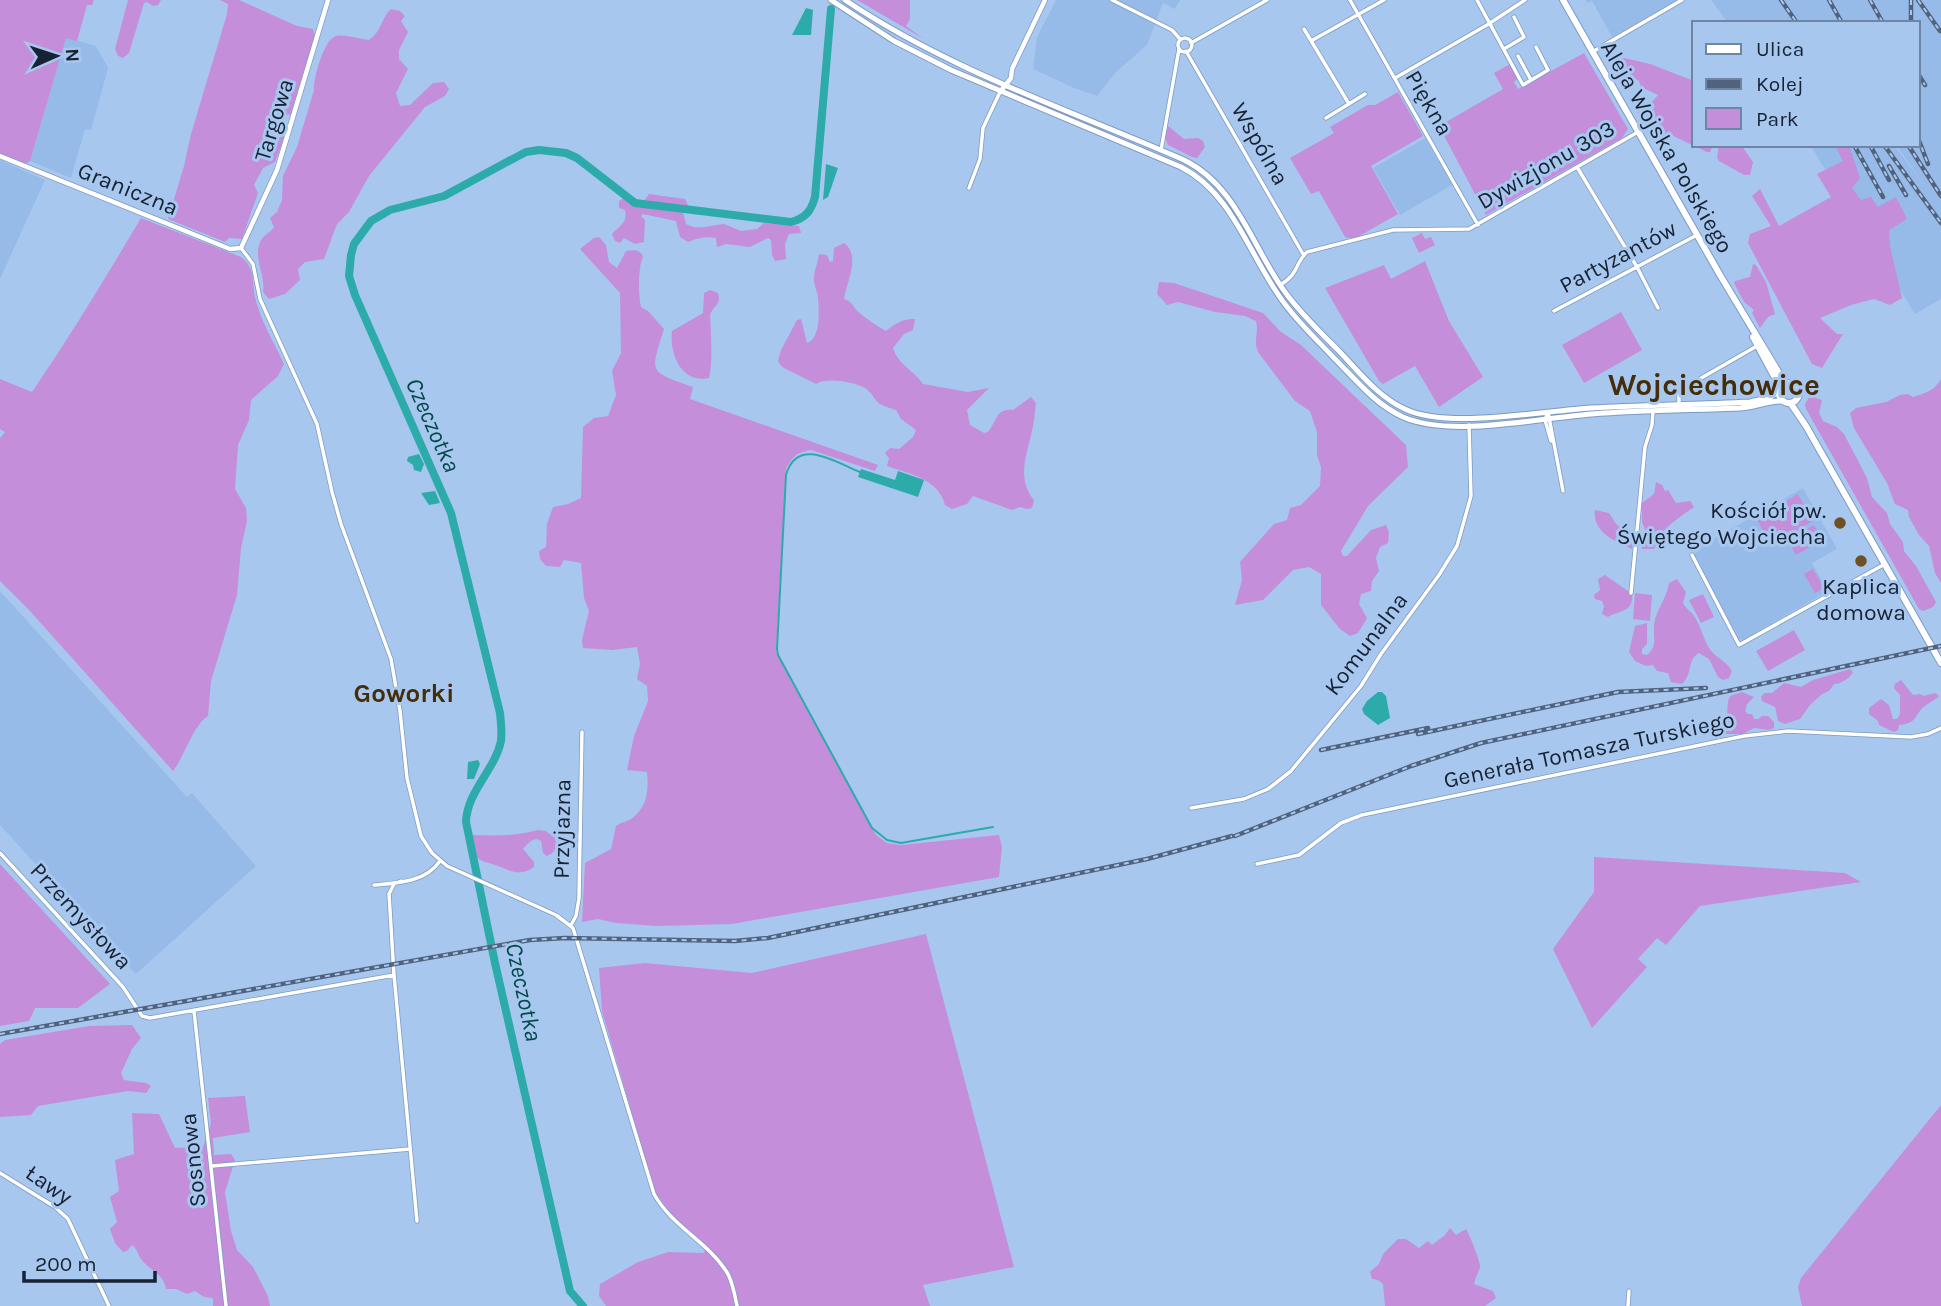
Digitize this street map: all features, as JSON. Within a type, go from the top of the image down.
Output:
[{"type":"main road","points":[[831,0],[914,52],[1000,92],[1170,162],[1199,178],[1226,206],[1286,307],[1369,393],[1393,412],[1437,426],[1593,414],[1752,407],[1782,401],[1794,402]]},
{"type":"main road","points":[[845,0],[916,44],[1004,85],[1198,168],[1224,190],[1280,285],[1304,315],[1372,386],[1404,408],[1428,417],[1447,419],[1750,402],[1771,397],[1781,388],[1793,384],[1799,395],[1794,402]]},
{"type":"main road","name":"Aleja Wojska Polskiego","points":[[1563,0],[1741,312],[1781,388]]},
{"type":"main road","name":"Aleja Wojska Polskiego","points":[[1741,312],[1781,388]]},
{"type":"main road","points":[[1781,388],[1782,401]]},
{"type":"main road","points":[[1794,402],[1941,663]]},
{"type":"street","name":"Targowa","points":[[242,247],[280,163],[328,0]]},
{"type":"street","points":[[969,188],[980,159],[983,128],[1000,92],[1010,78],[1045,0]]},
{"type":"street","points":[[1112,0],[1172,30],[1180,39]]},
{"type":"street","points":[[1179,49],[1186,51],[1191,47],[1191,43],[1267,0]]},
{"type":"street","name":"Piękna","points":[[1350,0],[1478,225]]},
{"type":"street","points":[[1311,41],[1384,0]]},
{"type":"street","points":[[1477,0],[1523,85],[1548,69],[1536,47]]},
{"type":"street","points":[[1395,78],[1487,26],[1489,22],[1525,0]]},
{"type":"street","points":[[1592,52],[1682,0]]},
{"type":"street","points":[[1504,49],[1524,37],[1514,17]]},
{"type":"street","points":[[1304,29],[1349,104]]},
{"type":"street","points":[[1180,39],[1186,38],[1191,43]]},
{"type":"street","points":[[1161,150],[1180,39]]},
{"type":"street","name":"Wspólna","points":[[1186,51],[1303,254]]},
{"type":"street","points":[[1518,55],[1531,80]]},
{"type":"street","points":[[1326,118],[1365,94]]},
{"type":"street","name":"Dywizjonu 303","points":[[1303,254],[1393,230],[1468,229],[1639,132]]},
{"type":"street","name":"Graniczna","points":[[0,156],[230,249],[242,247]]},
{"type":"street","points":[[1577,167],[1637,267],[1658,308]]},
{"type":"street","name":"Partyzantów","points":[[1554,311],[1697,235]]},
{"type":"street","points":[[242,247],[253,264],[260,299],[317,424],[331,492],[341,524],[391,659],[409,789],[421,836],[429,850],[440,861],[556,915],[571,925],[577,934],[654,1194],[666,1214],[704,1248],[728,1275],[737,1306]]},
{"type":"street","points":[[1280,285],[1294,275],[1303,254]]},
{"type":"street","points":[[1679,405],[1682,389],[1757,346]]},
{"type":"street","points":[[1631,593],[1646,447],[1653,411]]},
{"type":"street","points":[[1548,412],[1563,491]]},
{"type":"street","name":"Komunalna","points":[[1191,808],[1244,799],[1268,789],[1290,771],[1361,686],[1457,546],[1471,496],[1469,425]]},
{"type":"street","points":[[1692,555],[1739,645],[1885,564]]},
{"type":"street","name":"Generała Tomasza Turskiego","points":[[1257,864],[1299,855],[1341,823],[1362,815],[1744,736],[1788,731],[1911,737],[1941,728]]},
{"type":"street","name":"Przyjazna","points":[[571,925],[576,916],[579,898],[582,732]]},
{"type":"street","name":"Przemysłowa","points":[[0,853],[113,976],[142,1016],[150,1018],[194,1011]]},
{"type":"street","points":[[374,885],[418,878],[430,873],[440,861]]},
{"type":"street","points":[[401,881],[394,884],[389,894],[417,1221]]},
{"type":"street","points":[[194,1011],[394,975]]},
{"type":"street","name":"Sosnowa","points":[[194,1011],[226,1306]]},
{"type":"street","points":[[212,1166],[410,1149]]},
{"type":"street","name":"Ławy","points":[[0,1173],[55,1207],[68,1219],[109,1306]]},
{"type":"street","points":[[1628,1306],[1629,1291]]},
{"type":"shaded area","points":[[1056,0],[1180,0],[1175,9],[1163,3],[1147,45],[1116,72],[1097,96],[1033,69],[1037,37]]},
{"type":"shaded area","points":[[1585,0],[1678,0],[1612,37],[1592,1],[1587,3]]},
{"type":"shaded area","points":[[1711,0],[1941,0],[1941,299],[1915,314],[1811,147],[1896,147],[1928,190],[1897,147],[1920,147],[1920,21],[1727,21]]},
{"type":"shaded area","points":[[806,8],[813,10],[811,35],[792,35]]},
{"type":"shaded area","points":[[66,37],[96,46],[108,68],[91,130],[85,129],[71,178],[30,161]]},
{"type":"shaded area","points":[[1425,138],[1452,185],[1400,215],[1373,168]]},
{"type":"shaded area","points":[[0,160],[45,180],[0,279]]},
{"type":"shaded area","points":[[826,164],[838,168],[828,197],[823,200]]},
{"type":"shaded area","points":[[419,454],[424,464],[421,472],[414,470],[413,465],[407,461],[408,457]]},
{"type":"shaded area","points":[[861,469],[895,480],[898,471],[924,480],[918,497],[858,477]]},
{"type":"shaded area","points":[[1803,488],[1837,549],[1812,563],[1828,591],[1743,640],[1739,639],[1694,554],[1700,550],[1699,547]]},
{"type":"shaded area","points":[[435,491],[440,503],[429,505],[421,493]]},
{"type":"shaded area","points":[[0,591],[187,797],[192,793],[256,866],[136,974],[94,933],[96,931],[0,825]]},
{"type":"shaded area","points":[[1378,692],[1386,696],[1390,718],[1378,725],[1364,714],[1362,709]]},
{"type":"shaded area","points":[[478,760],[480,764],[474,779],[467,779],[468,762]]},
{"type":"green space","points":[[0,0],[94,0],[92,5],[87,5],[77,41],[66,38],[30,161],[25,164],[0,153]]},
{"type":"green space","points":[[128,0],[161,0],[158,5],[153,6],[144,3],[129,53],[123,58],[118,56],[115,49]]},
{"type":"green space","points":[[220,0],[239,0],[297,26],[313,29],[315,36],[291,114],[284,116],[280,129],[285,135],[275,162],[263,168],[254,185],[258,193],[242,239],[229,238],[225,242],[168,219],[227,14],[228,4]]},
{"type":"green space","points":[[857,0],[910,0],[910,19],[906,26],[924,39]]},
{"type":"green space","points":[[391,9],[400,11],[405,16],[401,21],[408,32],[399,50],[399,59],[408,69],[396,93],[400,106],[410,105],[433,83],[444,82],[449,89],[445,96],[425,107],[369,176],[349,212],[337,224],[324,259],[305,262],[298,269],[300,280],[285,294],[269,299],[263,292],[258,259],[259,246],[262,238],[274,227],[270,218],[277,212],[282,200],[283,176],[297,147],[314,90],[317,69],[327,44],[336,36],[369,40],[377,33]]},
{"type":"green space","points":[[1584,53],[1628,129],[1622,138],[1486,215],[1439,126],[1503,89],[1494,73],[1510,64],[1518,79],[1514,82],[1518,89]]},
{"type":"green space","points":[[1621,59],[1650,64],[1692,80],[1692,145],[1667,133],[1658,139],[1646,130],[1639,116],[1638,106],[1653,101],[1658,95],[1641,87],[1639,81],[1628,73],[1617,76],[1615,65],[1619,65]]},
{"type":"green space","points":[[1398,92],[1423,136],[1371,166],[1398,214],[1354,239],[1345,237],[1319,191],[1311,194],[1290,158],[1334,133],[1330,127],[1368,105],[1375,105]]},
{"type":"green space","points":[[1168,126],[1184,139],[1198,138],[1203,141],[1205,147],[1197,158],[1168,145],[1165,138]]},
{"type":"green space","points":[[1696,147],[1712,147],[1707,152]]},
{"type":"green space","points":[[1719,147],[1742,147],[1753,162],[1750,175],[1744,175],[1717,158]]},
{"type":"green space","points":[[1836,147],[1850,147],[1860,178],[1852,188],[1861,200],[1871,197],[1878,207],[1896,197],[1907,219],[1889,230],[1902,298],[1890,305],[1874,299],[1820,318],[1837,334],[1843,334],[1822,368],[1812,364],[1748,243],[1750,234],[1771,226],[1752,196],[1760,189],[1779,226],[1831,197],[1817,174],[1843,161]]},
{"type":"green space","points":[[649,194],[685,199],[688,205],[683,212],[686,224],[691,226],[724,224],[741,231],[757,229],[764,223],[799,226],[801,233],[789,234],[785,244],[786,259],[775,261],[771,240],[768,238],[750,247],[726,244],[717,247],[716,238],[713,237],[688,242],[680,237],[676,221],[643,214],[644,242],[635,244],[624,238],[620,243],[615,241],[612,234],[622,224],[626,214],[625,210],[619,208],[619,201],[624,198],[628,203],[640,206]]},
{"type":"green space","points":[[141,218],[241,257],[249,265],[260,314],[284,364],[278,376],[251,400],[249,420],[238,445],[235,489],[246,508],[247,521],[241,548],[237,595],[211,681],[208,716],[198,726],[173,771],[0,581],[0,438],[5,432],[0,429],[0,379],[32,392]]},
{"type":"green space","points":[[1422,233],[1425,239],[1431,237],[1435,245],[1419,253],[1412,238]]},
{"type":"green space","points":[[599,237],[606,245],[609,262],[617,268],[626,251],[638,251],[643,256],[639,281],[641,307],[664,329],[656,355],[656,369],[668,378],[693,387],[690,399],[878,465],[875,471],[811,450],[802,452],[788,465],[776,652],[876,835],[887,843],[901,845],[999,835],[1002,847],[999,877],[732,924],[657,926],[598,919],[582,922],[585,863],[611,849],[616,826],[631,819],[641,810],[648,785],[647,772],[627,770],[634,736],[648,701],[647,686],[637,679],[640,664],[637,647],[612,650],[583,648],[582,640],[589,611],[584,598],[581,563],[564,560],[560,567],[546,566],[540,559],[539,551],[546,547],[547,524],[553,507],[581,498],[583,427],[594,418],[608,416],[616,395],[612,371],[621,353],[620,293],[580,249]]},
{"type":"green space","points":[[844,243],[852,254],[852,261],[844,299],[886,331],[899,322],[915,319],[913,330],[904,334],[893,348],[899,359],[923,384],[968,392],[989,388],[967,410],[970,425],[984,433],[988,432],[1003,411],[1013,410],[1031,397],[1036,403],[1024,466],[1025,483],[1034,500],[1032,508],[1020,507],[1012,510],[973,496],[967,504],[952,509],[945,505],[942,496],[930,483],[887,466],[889,458],[885,453],[890,448],[899,449],[913,437],[916,430],[901,419],[896,410],[880,404],[860,386],[834,381],[816,384],[782,367],[778,361],[781,350],[797,320],[801,319],[807,343],[812,340],[817,330],[818,294],[814,273],[819,254],[827,255],[830,262],[833,261],[834,248]]},
{"type":"green space","points":[[1425,261],[1449,321],[1483,377],[1439,407],[1415,366],[1383,384],[1379,381],[1325,288],[1384,265],[1391,279]]},
{"type":"green space","points":[[1753,264],[1766,282],[1775,314],[1768,317],[1760,328],[1752,313],[1754,310],[1744,302],[1734,283],[1750,277]]},
{"type":"green space","points":[[1159,282],[1174,283],[1263,313],[1281,332],[1301,345],[1406,445],[1408,467],[1368,506],[1341,551],[1343,556],[1347,556],[1371,530],[1386,525],[1389,532],[1388,543],[1380,547],[1376,558],[1379,571],[1372,581],[1371,591],[1361,594],[1359,604],[1367,618],[1358,633],[1350,636],[1340,629],[1321,605],[1321,574],[1309,567],[1293,570],[1263,600],[1235,605],[1242,580],[1240,562],[1274,524],[1287,520],[1290,508],[1301,505],[1320,486],[1317,432],[1310,411],[1295,401],[1258,352],[1256,321],[1245,316],[1215,312],[1178,302],[1167,305],[1157,294]]},
{"type":"green space","points":[[710,290],[718,293],[719,300],[710,315],[709,378],[700,379],[685,372],[679,365],[673,349],[672,331],[703,313],[704,293]]},
{"type":"green space","points":[[1621,312],[1642,350],[1584,383],[1562,345]]},
{"type":"green space","points":[[1941,379],[1941,583],[1935,573],[1929,546],[1919,535],[1908,510],[1895,504],[1887,483],[1854,428],[1850,413],[1856,408],[1886,402],[1900,395],[1908,394],[1913,397],[1922,394],[1933,388]]},
{"type":"green space","points":[[1810,396],[1822,400],[1819,413],[1823,421],[1837,427],[1844,434],[1867,478],[1872,497],[1887,513],[1890,524],[1903,542],[1904,551],[1916,566],[1936,602],[1933,607],[1923,611],[1919,609],[1806,409],[1805,404]]},
{"type":"green space","points":[[1656,482],[1662,485],[1665,491],[1668,490],[1676,503],[1690,501],[1694,507],[1665,530],[1654,549],[1642,549],[1641,540],[1646,532],[1642,522],[1642,503],[1654,494]]},
{"type":"green space","points":[[1798,494],[1813,521],[1771,545],[1756,518]]},
{"type":"green space","points":[[1595,510],[1609,513],[1617,525],[1632,533],[1632,549],[1601,530],[1595,518]]},
{"type":"green space","points":[[1814,525],[1823,540],[1796,555],[1788,540]]},
{"type":"green space","points":[[1813,569],[1824,588],[1815,593],[1804,574]]},
{"type":"green space","points":[[1605,575],[1632,594],[1631,604],[1625,610],[1608,617],[1602,614],[1602,601],[1595,599],[1594,595],[1600,590],[1598,579]]},
{"type":"green space","points":[[1677,579],[1686,592],[1683,603],[1697,620],[1709,648],[1732,671],[1729,678],[1723,680],[1718,677],[1709,659],[1699,653],[1693,659],[1688,676],[1682,684],[1671,682],[1668,673],[1657,671],[1653,665],[1646,666],[1635,661],[1629,652],[1635,626],[1647,623],[1647,644],[1642,649],[1642,654],[1647,655],[1650,652],[1654,645],[1657,614],[1669,583]]},
{"type":"green space","points":[[1635,593],[1652,595],[1650,621],[1633,619]]},
{"type":"green space","points":[[1703,594],[1714,617],[1701,623],[1689,600]]},
{"type":"green space","points":[[1794,630],[1805,650],[1768,671],[1756,651]]},
{"type":"green space","points":[[1850,669],[1853,672],[1850,676],[1822,694],[1800,719],[1785,724],[1778,721],[1775,707],[1762,701],[1764,693],[1772,693],[1784,683],[1801,687],[1813,680]]},
{"type":"green space","points":[[1901,680],[1913,695],[1935,693],[1939,696],[1921,709],[1913,720],[1899,725],[1894,732],[1879,725],[1869,714],[1869,708],[1881,699],[1889,705],[1893,719],[1897,719],[1900,714],[1900,695],[1894,688]]},
{"type":"green space","points":[[1742,692],[1754,697],[1747,704],[1745,711],[1752,714],[1754,719],[1768,716],[1774,722],[1774,728],[1754,728],[1743,734],[1726,734],[1724,726],[1730,696]]},
{"type":"green space","points":[[546,831],[555,838],[555,849],[547,856],[543,853],[541,841],[536,839],[529,843],[523,849],[534,862],[534,867],[522,872],[484,862],[476,856],[472,845],[472,835],[505,835]]},
{"type":"green space","points":[[1594,857],[1845,873],[1861,882],[1700,906],[1666,945],[1657,938],[1638,959],[1647,967],[1592,1028],[1553,949],[1594,892]]},
{"type":"green space","points":[[0,864],[110,984],[78,1008],[35,1008],[29,1021],[0,1026]]},
{"type":"green space","points":[[926,934],[1014,1267],[923,1285],[930,1306],[606,1306],[599,1296],[600,1284],[638,1262],[668,1252],[704,1253],[706,1245],[675,1219],[655,1192],[602,1011],[599,968],[645,963],[752,973]]},
{"type":"green space","points":[[132,1025],[141,1038],[132,1049],[121,1073],[124,1080],[151,1086],[146,1093],[128,1091],[38,1106],[31,1115],[0,1117],[0,1044],[5,1040],[89,1026]]},
{"type":"green space","points":[[245,1096],[250,1132],[213,1138],[214,1155],[231,1154],[235,1160],[225,1192],[231,1231],[237,1250],[253,1267],[268,1296],[270,1306],[213,1306],[213,1298],[204,1297],[195,1291],[187,1294],[176,1289],[166,1289],[156,1272],[144,1263],[132,1245],[123,1252],[115,1243],[110,1229],[117,1222],[110,1197],[119,1191],[115,1160],[134,1154],[132,1113],[159,1114],[175,1148],[203,1147],[211,1123],[208,1098]]},
{"type":"green space","points":[[1941,1105],[1941,1306],[1802,1306],[1798,1287],[1801,1278]]},
{"type":"green space","points":[[1450,1228],[1456,1235],[1466,1229],[1480,1264],[1474,1284],[1493,1291],[1496,1298],[1485,1306],[1385,1306],[1383,1284],[1372,1279],[1370,1272],[1379,1264],[1383,1254],[1398,1239],[1406,1239],[1419,1248],[1428,1241],[1432,1245]]},
{"type":"waterway","name":"Czeczotka","points":[[583,1306],[570,1291],[495,963],[466,822],[471,800],[498,752],[501,741],[500,713],[451,513],[355,295],[349,276],[351,255],[354,244],[371,221],[390,210],[444,196],[526,152],[539,150],[566,153],[577,158],[635,203],[791,222],[801,218],[810,210],[815,197],[831,9]]},
{"type":"waterway","points":[[860,472],[818,455],[808,454],[791,463],[786,475],[778,655],[872,828],[887,840],[901,843],[993,827]]},
{"type":"railway","points":[[1781,0],[1796,21]]},
{"type":"railway","points":[[1829,0],[1841,21]]},
{"type":"railway","points":[[1870,0],[1882,21]]},
{"type":"railway","points":[[1911,0],[1911,21]]},
{"type":"railway","points":[[1918,0],[1940,31]]},
{"type":"railway","points":[[1920,77],[1925,85]]},
{"type":"railway","points":[[1920,143],[1928,164]]},
{"type":"railway","points":[[1855,147],[1883,197]]},
{"type":"railway","points":[[1871,147],[1889,180]]},
{"type":"railway","points":[[1885,147],[1941,223]]},
{"type":"railway","points":[[1909,147],[1941,196]]},
{"type":"railway","points":[[1889,166],[1906,195]]},
{"type":"railway","points":[[1235,836],[1411,766],[1481,743],[1941,646]]},
{"type":"railway","points":[[1418,734],[1618,692],[1706,688]]},
{"type":"railway","points":[[1321,750],[1428,728]]},
{"type":"railway","points":[[0,1034],[530,940],[565,938],[735,941],[768,938],[1147,859],[1232,836]]},
{"type":"place","name":"Kościół pw. Świętego Wojciecha","points":[[1840,523]]},
{"type":"place","name":"Kaplica domowa","points":[[1861,561]]},
{"type":"district","name":"Wojciechowice","points":[[1714,385]]},
{"type":"district","name":"Goworki","points":[[404,693]]}]
